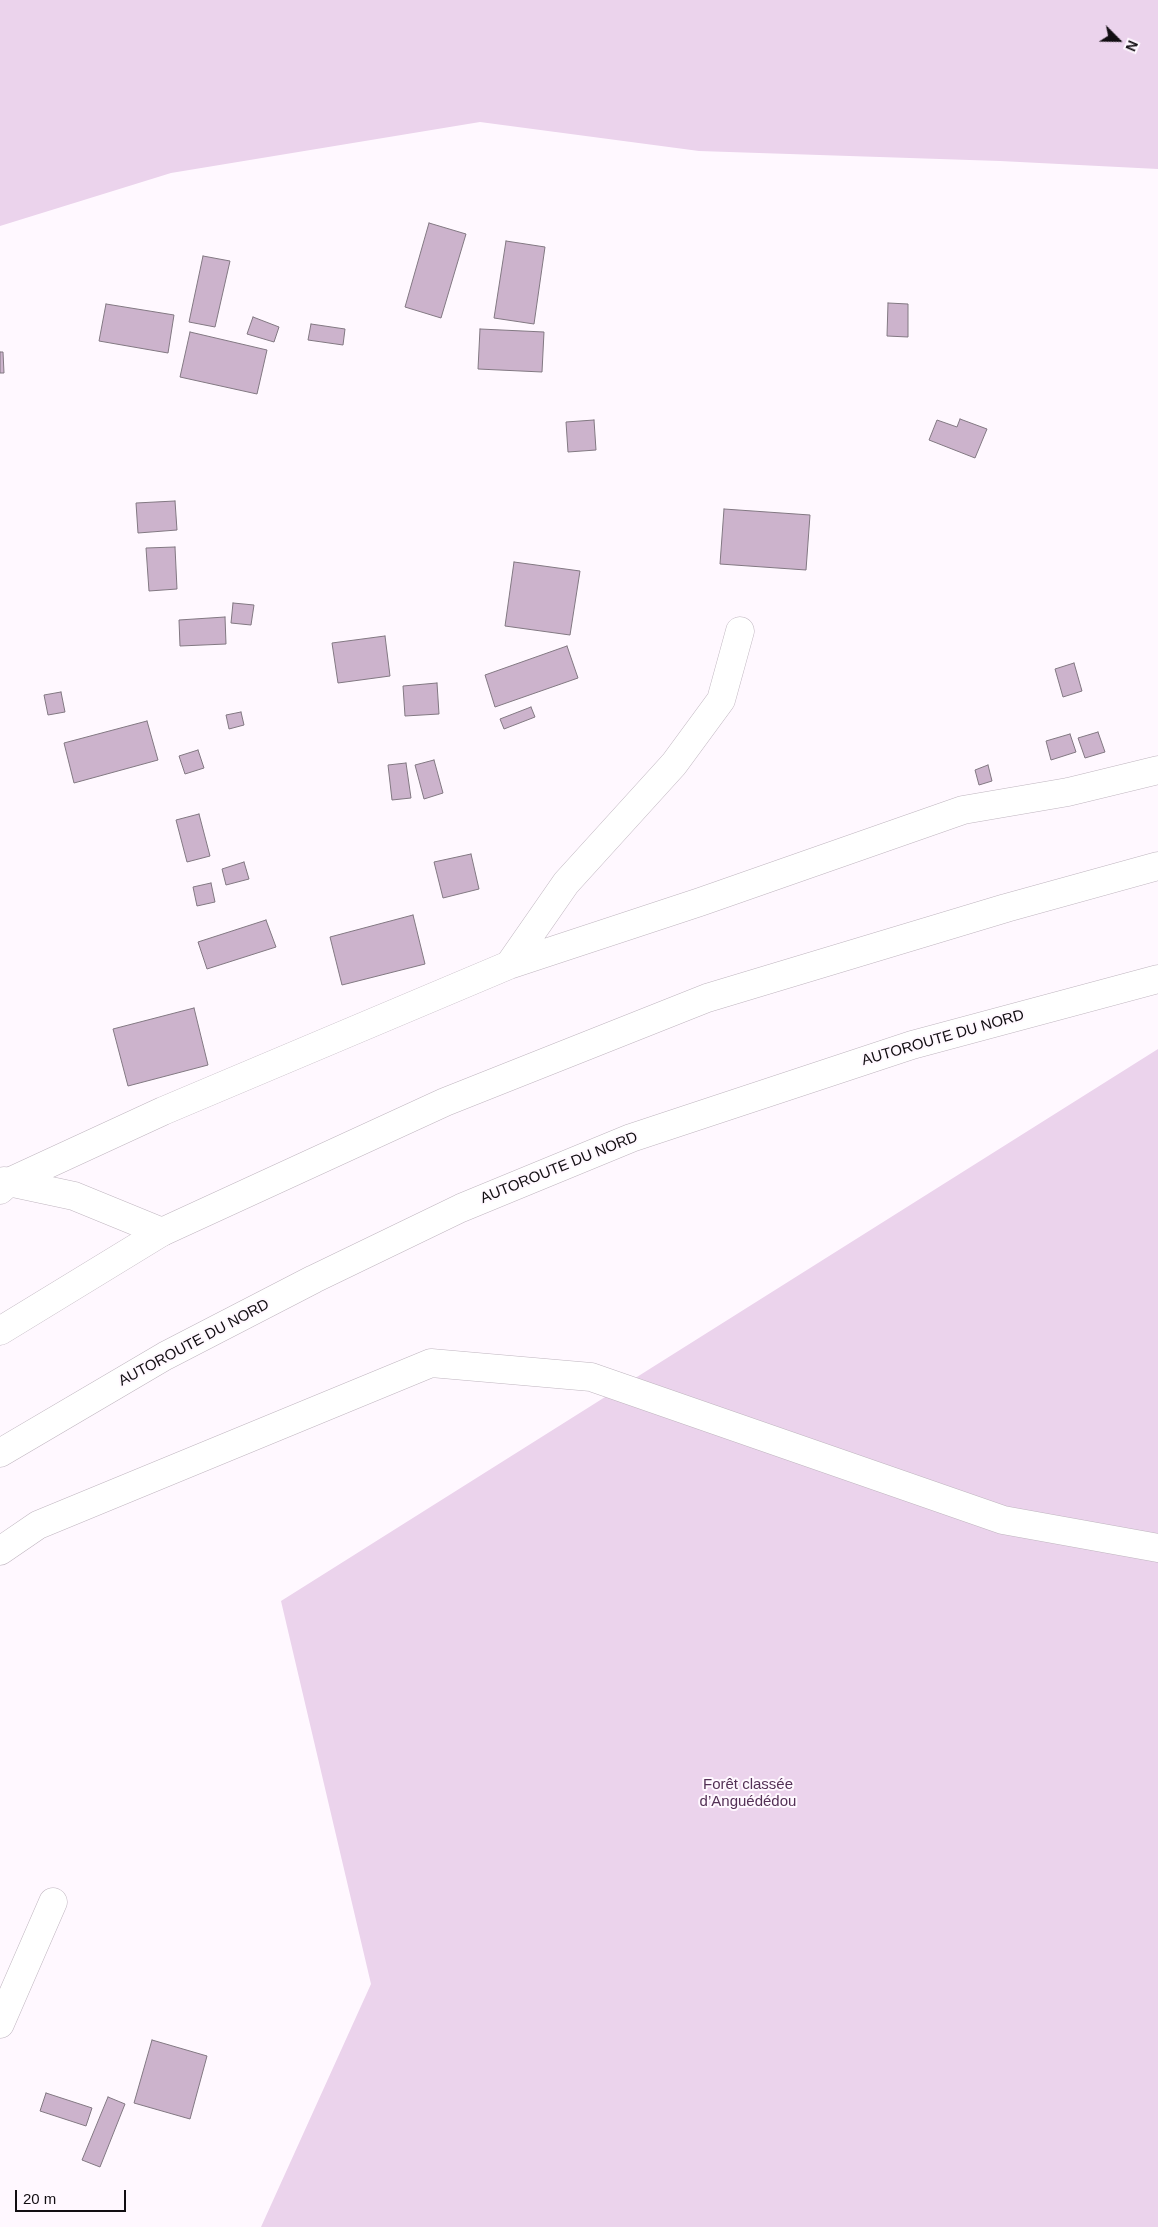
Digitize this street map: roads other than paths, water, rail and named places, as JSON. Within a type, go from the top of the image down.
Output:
[{"type":"main road","points":[[509,965],[566,883],[674,764],[721,700],[740,631]]},
{"type":"main road","points":[[3,1184],[164,1111],[509,965],[700,902],[963,810],[1068,792],[1158,770]]},
{"type":"main road","points":[[0,1331],[162,1232],[445,1102],[707,998],[1006,908],[1158,866]]},
{"type":"main road","name":"AUTOROUTE DU NORD","points":[[0,1453],[165,1356],[314,1279],[461,1208],[622,1142],[765,1092],[912,1044],[1158,979]]},
{"type":"main road","points":[[3,1184],[74,1196],[162,1232]]},
{"type":"main road","points":[[0,1551],[38,1525],[431,1363],[591,1376],[1003,1520],[1158,1548]]},
{"type":"main road","points":[[0,2024],[54,1902]]},
{"type":"park label","name":"Forêt classée d’Anguédédou","points":[[748,1794]]}]
